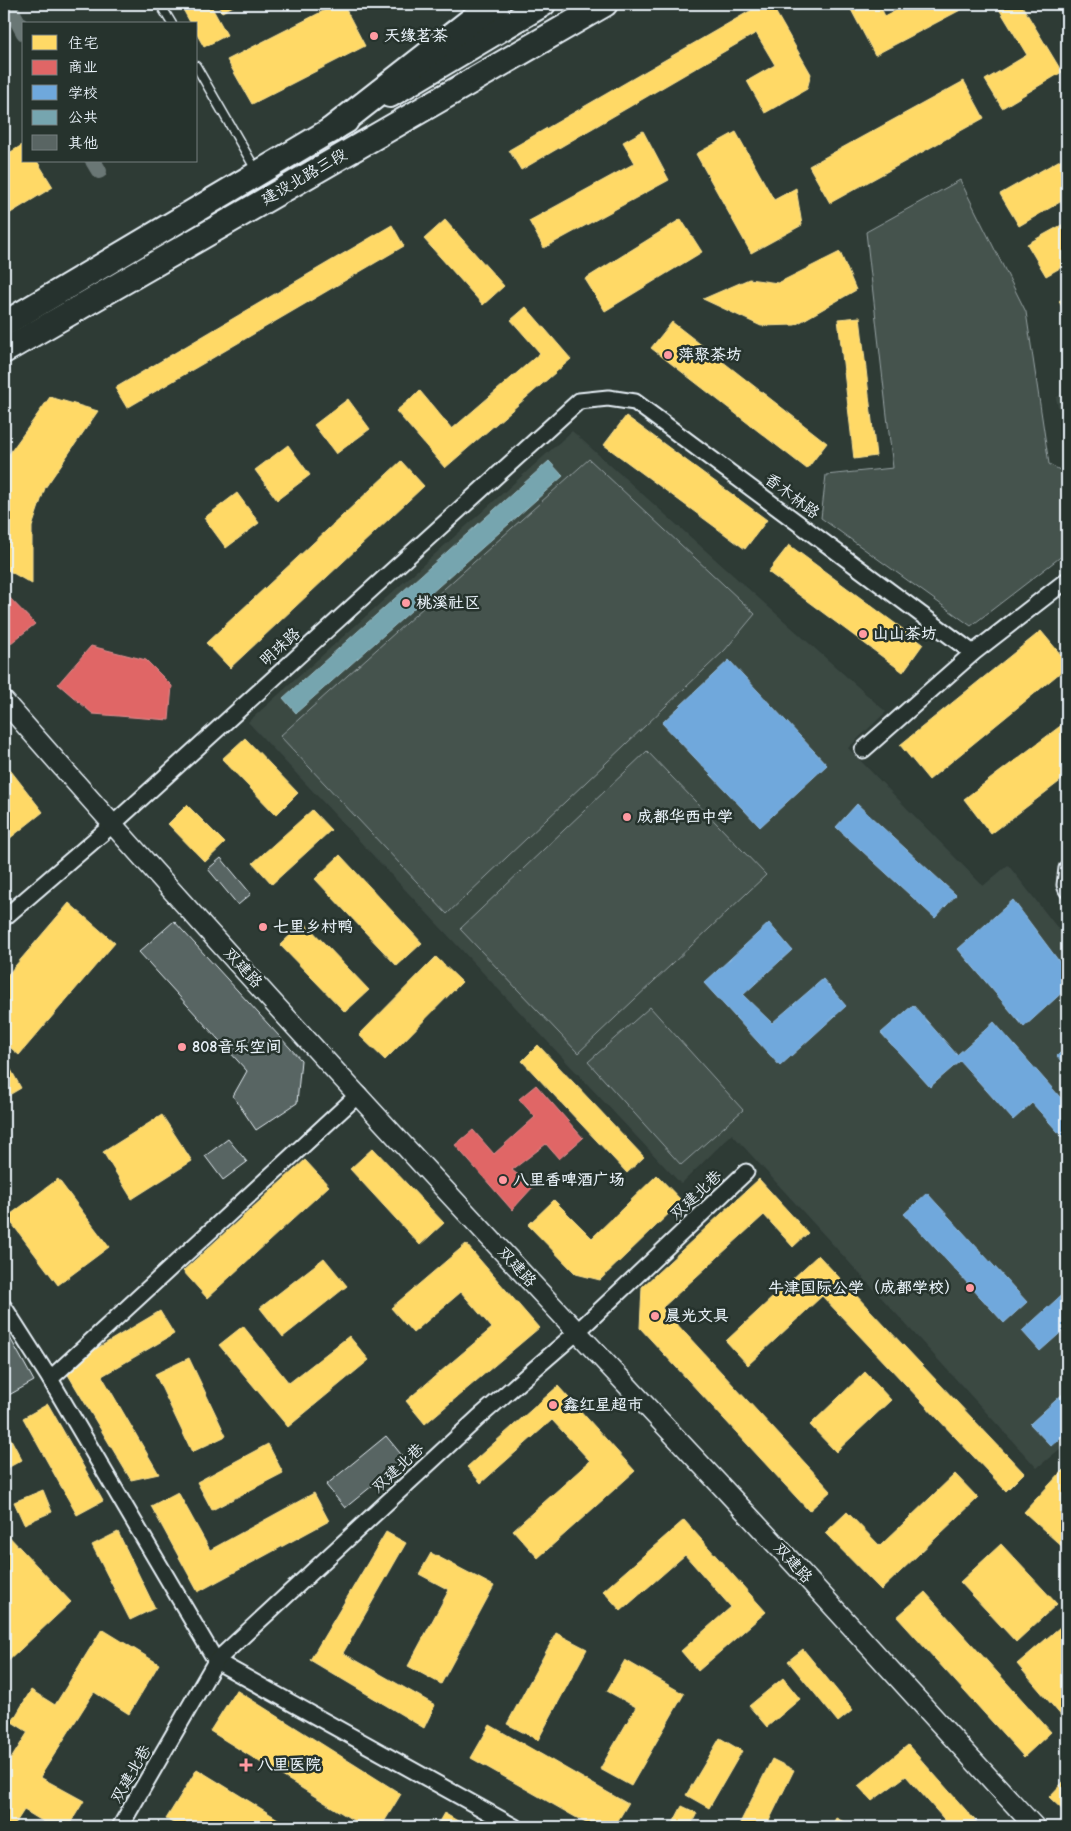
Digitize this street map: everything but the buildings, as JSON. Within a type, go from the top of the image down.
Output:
[{"type":"highway","points":[[330,131],[497,4]]},
{"type":"main road","name":"建设北路三段","points":[[4,324],[543,4]]},
{"type":"main road","name":"建设北路三段","points":[[4,351],[605,4]]},
{"type":"street","name":"香木林路","points":[[579,401],[608,398],[636,402],[973,652]]},
{"type":"street","name":"明珠路","points":[[4,918],[112,825],[579,401]]},
{"type":"street","points":[[864,750],[973,652],[1067,580]]},
{"type":"street","name":"双建路","points":[[4,701],[112,825],[1035,1827]]},
{"type":"street","points":[[1067,868],[1065,885],[1067,890]]},
{"type":"street","points":[[50,1379],[359,1094]]},
{"type":"street","name":"双建北巷","points":[[120,1827],[216,1661],[478,1418],[577,1332],[746,1172]]},
{"type":"street","points":[[4,1308],[50,1379],[216,1661],[515,1827]]},
{"type":"lane","points":[[160,4],[171,22]]},
{"type":"lane","points":[[198,69],[258,174]]},
{"type":"shaded area","points":[[960,180],[1026,312],[1049,464],[1067,474],[1067,552],[971,626],[821,518],[826,475],[893,468],[866,232]]},
{"type":"shaded area","points":[[1067,390],[1067,441],[1056,398]]},
{"type":"shaded area","name":"成都华西中学","points":[[572,431],[886,712],[848,748],[983,886],[1008,865],[1067,940],[1067,1443],[1037,1468],[732,1134],[681,1184],[248,722]]},
{"type":"shaded area","points":[[589,459],[755,614],[725,650],[447,914],[280,736]]},
{"type":"shaded area","points":[[647,751],[766,875],[578,1053],[460,929]]},
{"type":"shaded area","points":[[650,1007],[743,1110],[681,1165],[588,1062]]},
{"type":"waterway","points":[[8,4],[22,29]]},
{"type":"waterway","points":[[94,162],[99,171]]},
{"type":"place","name":"天缘茗茶","points":[[374,36]]},
{"type":"place","name":"萍聚茶坊","points":[[668,355]]},
{"type":"place","name":"桃溪社区","points":[[406,603]]},
{"type":"place","name":"山山茶坊","points":[[863,634]]},
{"type":"place","name":"成都华西中学","points":[[627,817]]},
{"type":"place","name":"七里乡村鸭","points":[[263,927]]},
{"type":"place","name":"808音乐空间","points":[[182,1047]]},
{"type":"place","name":"八里香啤酒广场","points":[[503,1180]]},
{"type":"place","name":"牛津国际公学（成都学校）","points":[[970,1288]]},
{"type":"place","name":"晨光文具","points":[[655,1316]]},
{"type":"place","name":"鑫红星超市","points":[[553,1405]]},
{"type":"place","name":"八里医院","points":[[246,1765]]}]
